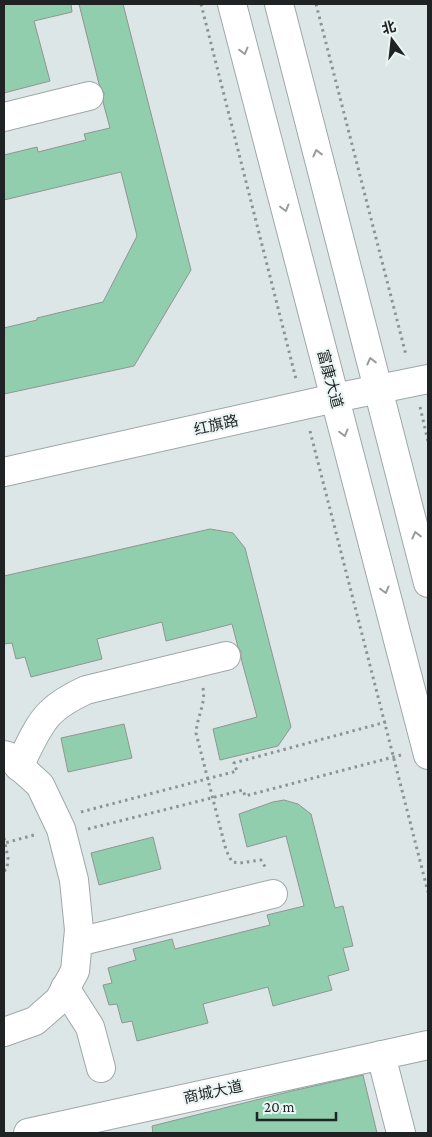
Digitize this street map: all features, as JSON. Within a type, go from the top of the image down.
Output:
[{"type":"street","name":"富康大道","points":[[232,4],[427,752]]},
{"type":"street","points":[[279,4],[428,583]]},
{"type":"street","points":[[4,117],[89,96]]},
{"type":"street","name":"红旗路","points":[[4,472],[335,398],[421,381]]},
{"type":"street","points":[[4,1032],[35,1021],[59,1000],[75,971],[79,930],[74,880],[60,828],[40,785],[11,761],[35,734],[50,713],[70,698],[86,690],[226,656]]},
{"type":"street","points":[[78,942],[273,894]]},
{"type":"street","points":[[65,988],[90,1028],[101,1068]]},
{"type":"street","name":"商城大道","points":[[28,1133],[110,1124],[428,1045]]},
{"type":"street","points":[[381,1056],[401,1133]]},
{"type":"path","points":[[201,4],[428,892]]},
{"type":"path","points":[[316,4],[421,381],[428,441]]},
{"type":"path","points":[[198,663],[204,694],[196,724],[196,733],[226,850],[232,862],[240,863],[261,860],[273,894]]},
{"type":"path","points":[[6,843],[60,828],[237,771],[234,763],[418,714]]},
{"type":"path","points":[[60,828],[213,798],[243,790],[244,796],[394,757],[427,752]]},
{"type":"path","points":[[4,838],[8,858],[7,868],[4,870]]},
{"type":"building","points":[[4,4],[71,4],[72,12],[34,21],[50,81],[4,93]]},
{"type":"building","points":[[79,4],[123,4],[191,270],[134,366],[4,394],[4,328],[103,302],[137,236],[121,172],[4,200],[4,155],[37,147],[38,152],[86,140],[84,134],[110,128],[103,102],[104,93],[99,84]]},
{"type":"building","points":[[210,529],[233,533],[245,548],[291,727],[278,746],[220,760],[213,729],[257,717],[232,624],[166,641],[162,622],[97,639],[102,659],[31,677],[25,657],[16,659],[12,643],[4,644],[4,576]]},
{"type":"building","points":[[124,724],[132,758],[68,772],[61,738]]},
{"type":"building","points":[[284,800],[298,804],[311,814],[335,908],[343,906],[353,946],[343,948],[349,970],[328,976],[332,990],[273,1006],[268,987],[203,1004],[208,1023],[137,1041],[132,1021],[122,1023],[117,1004],[109,1005],[103,985],[112,983],[108,968],[136,960],[133,949],[172,939],[175,949],[270,925],[267,915],[304,906],[286,836],[247,847],[239,814]]},
{"type":"building","points":[[153,837],[161,869],[99,885],[91,853]]},
{"type":"building","points":[[363,1075],[377,1133],[153,1133],[152,1126]]}]
